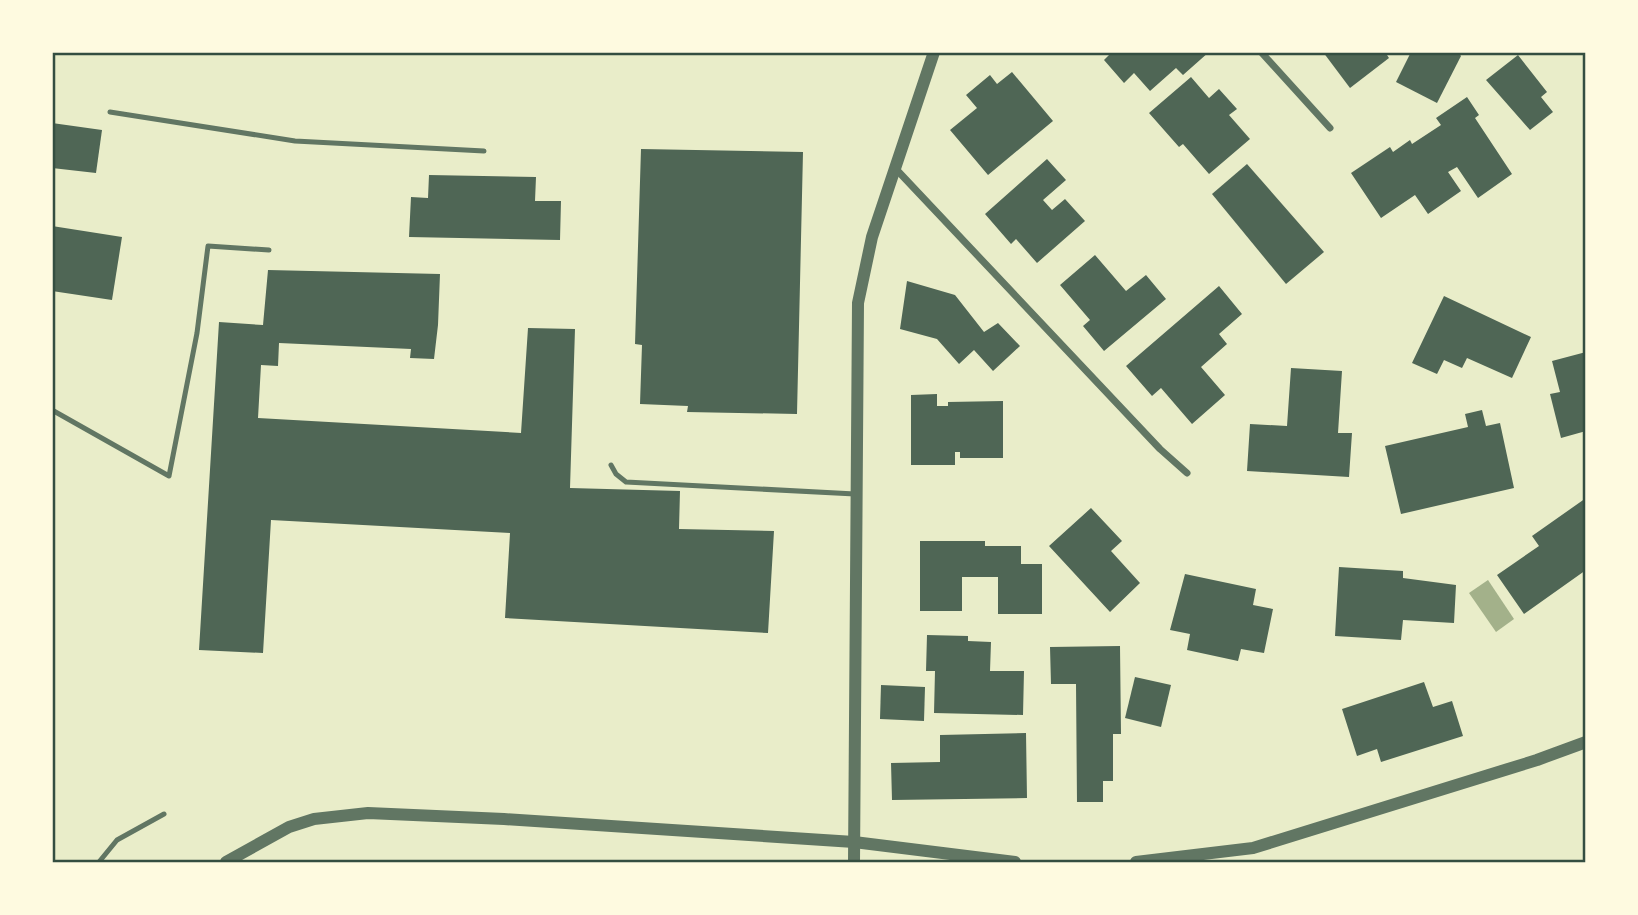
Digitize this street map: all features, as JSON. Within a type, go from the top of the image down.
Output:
[{"type":"street","points":[[854,863],[858,303],[872,236],[934,52]]},
{"type":"street","points":[[1261,52],[1330,128]]},
{"type":"street","points":[[895,168],[1160,449],[1187,473]]},
{"type":"street","points":[[1136,863],[1253,848],[1537,761],[1586,742]]},
{"type":"street","points":[[226,863],[245,856],[289,827],[314,819],[368,813],[504,819],[854,842],[1014,863]]},
{"type":"lane","points":[[110,112],[295,141],[484,151]]},
{"type":"lane","points":[[52,410],[169,476],[197,333],[208,246],[269,250]]},
{"type":"lane","points":[[611,465],[615,474],[626,482],[855,494]]},
{"type":"lane","points":[[99,863],[117,840],[164,814]]},
{"type":"shaded area","points":[[1488,580],[1514,619],[1496,632],[1469,593]]},
{"type":"building","points":[[1112,52],[1209,52],[1183,75],[1176,68],[1150,91],[1134,73],[1124,83],[1104,60]]},
{"type":"building","points":[[1323,52],[1385,52],[1389,58],[1350,88]]},
{"type":"building","points":[[1411,52],[1458,52],[1461,56],[1437,103],[1396,82]]},
{"type":"building","points":[[1518,55],[1547,92],[1541,97],[1553,112],[1530,130],[1486,80]]},
{"type":"building","points":[[1012,72],[1053,121],[988,175],[950,130],[977,108],[966,95],[990,75],[997,84]]},
{"type":"building","points":[[1191,77],[1209,98],[1219,89],[1237,109],[1229,115],[1250,139],[1209,174],[1183,144],[1179,147],[1149,113]]},
{"type":"building","points":[[1467,97],[1479,115],[1475,118],[1512,174],[1478,198],[1457,167],[1448,172],[1461,191],[1428,214],[1415,195],[1381,218],[1351,173],[1390,147],[1393,152],[1410,140],[1412,144],[1441,125],[1436,118]]},
{"type":"building","points":[[52,123],[102,130],[96,173],[52,168]]},
{"type":"building","points":[[641,149],[803,152],[797,414],[687,412],[688,406],[640,404],[642,345],[635,344]]},
{"type":"building","points":[[1047,159],[1066,180],[1043,200],[1052,210],[1065,199],[1085,221],[1037,263],[1016,239],[1011,244],[985,214]]},
{"type":"building","points":[[1247,164],[1324,252],[1286,284],[1212,194]]},
{"type":"building","points":[[429,175],[536,177],[535,201],[561,201],[560,240],[409,237],[411,197],[428,198]]},
{"type":"building","points":[[52,226],[122,237],[112,300],[52,291]]},
{"type":"building","points":[[1095,255],[1126,291],[1146,275],[1166,299],[1104,351],[1083,326],[1090,320],[1060,285]]},
{"type":"building","points":[[268,270],[440,274],[438,325],[434,359],[410,358],[411,349],[279,343],[278,366],[261,365],[258,418],[521,433],[528,328],[575,329],[570,488],[680,491],[679,529],[774,531],[768,633],[505,618],[510,533],[271,520],[263,653],[199,650],[219,322],[263,325]]},
{"type":"building","points":[[907,281],[955,295],[984,332],[998,323],[1020,346],[993,371],[974,350],[959,364],[937,339],[900,329]]},
{"type":"building","points":[[1219,286],[1242,314],[1219,334],[1227,344],[1201,367],[1225,395],[1192,424],[1161,388],[1152,396],[1126,366]]},
{"type":"building","points":[[1444,296],[1531,337],[1512,378],[1467,358],[1462,368],[1444,360],[1437,374],[1412,363]]},
{"type":"building","points":[[1586,352],[1586,431],[1561,438],[1550,394],[1560,392],[1552,361]]},
{"type":"building","points":[[1291,368],[1342,371],[1338,433],[1352,433],[1349,477],[1247,471],[1250,424],[1287,426]]},
{"type":"building","points":[[937,394],[937,406],[948,406],[948,402],[1003,401],[1003,458],[960,458],[960,452],[955,452],[955,465],[911,465],[911,395]]},
{"type":"building","points":[[1482,410],[1486,426],[1500,423],[1514,488],[1401,514],[1385,446],[1468,427],[1465,414]]},
{"type":"building","points":[[1586,498],[1586,570],[1524,614],[1497,575],[1539,546],[1532,536]]},
{"type":"building","points":[[1091,508],[1122,541],[1111,551],[1140,583],[1110,612],[1049,546]]},
{"type":"building","points":[[920,541],[985,541],[985,546],[1021,546],[1021,564],[1042,564],[1042,614],[998,614],[998,577],[962,577],[962,611],[920,611]]},
{"type":"building","points":[[1339,567],[1403,571],[1403,578],[1456,585],[1454,623],[1403,620],[1401,640],[1335,636]]},
{"type":"building","points":[[1185,574],[1256,589],[1253,605],[1273,609],[1264,653],[1241,649],[1238,661],[1187,650],[1190,634],[1170,630]]},
{"type":"building","points":[[927,635],[968,636],[968,641],[991,642],[990,671],[1024,671],[1023,715],[934,713],[935,671],[926,671]]},
{"type":"building","points":[[1120,646],[1121,734],[1113,734],[1113,781],[1103,781],[1103,802],[1077,802],[1076,684],[1051,684],[1050,647]]},
{"type":"building","points":[[1135,677],[1171,685],[1161,727],[1125,718]]},
{"type":"building","points":[[1424,682],[1433,707],[1452,701],[1463,736],[1381,762],[1377,749],[1357,756],[1342,709]]},
{"type":"building","points":[[881,685],[925,687],[924,721],[880,719]]},
{"type":"building","points":[[1026,733],[1027,798],[892,800],[891,763],[940,762],[940,735]]}]
